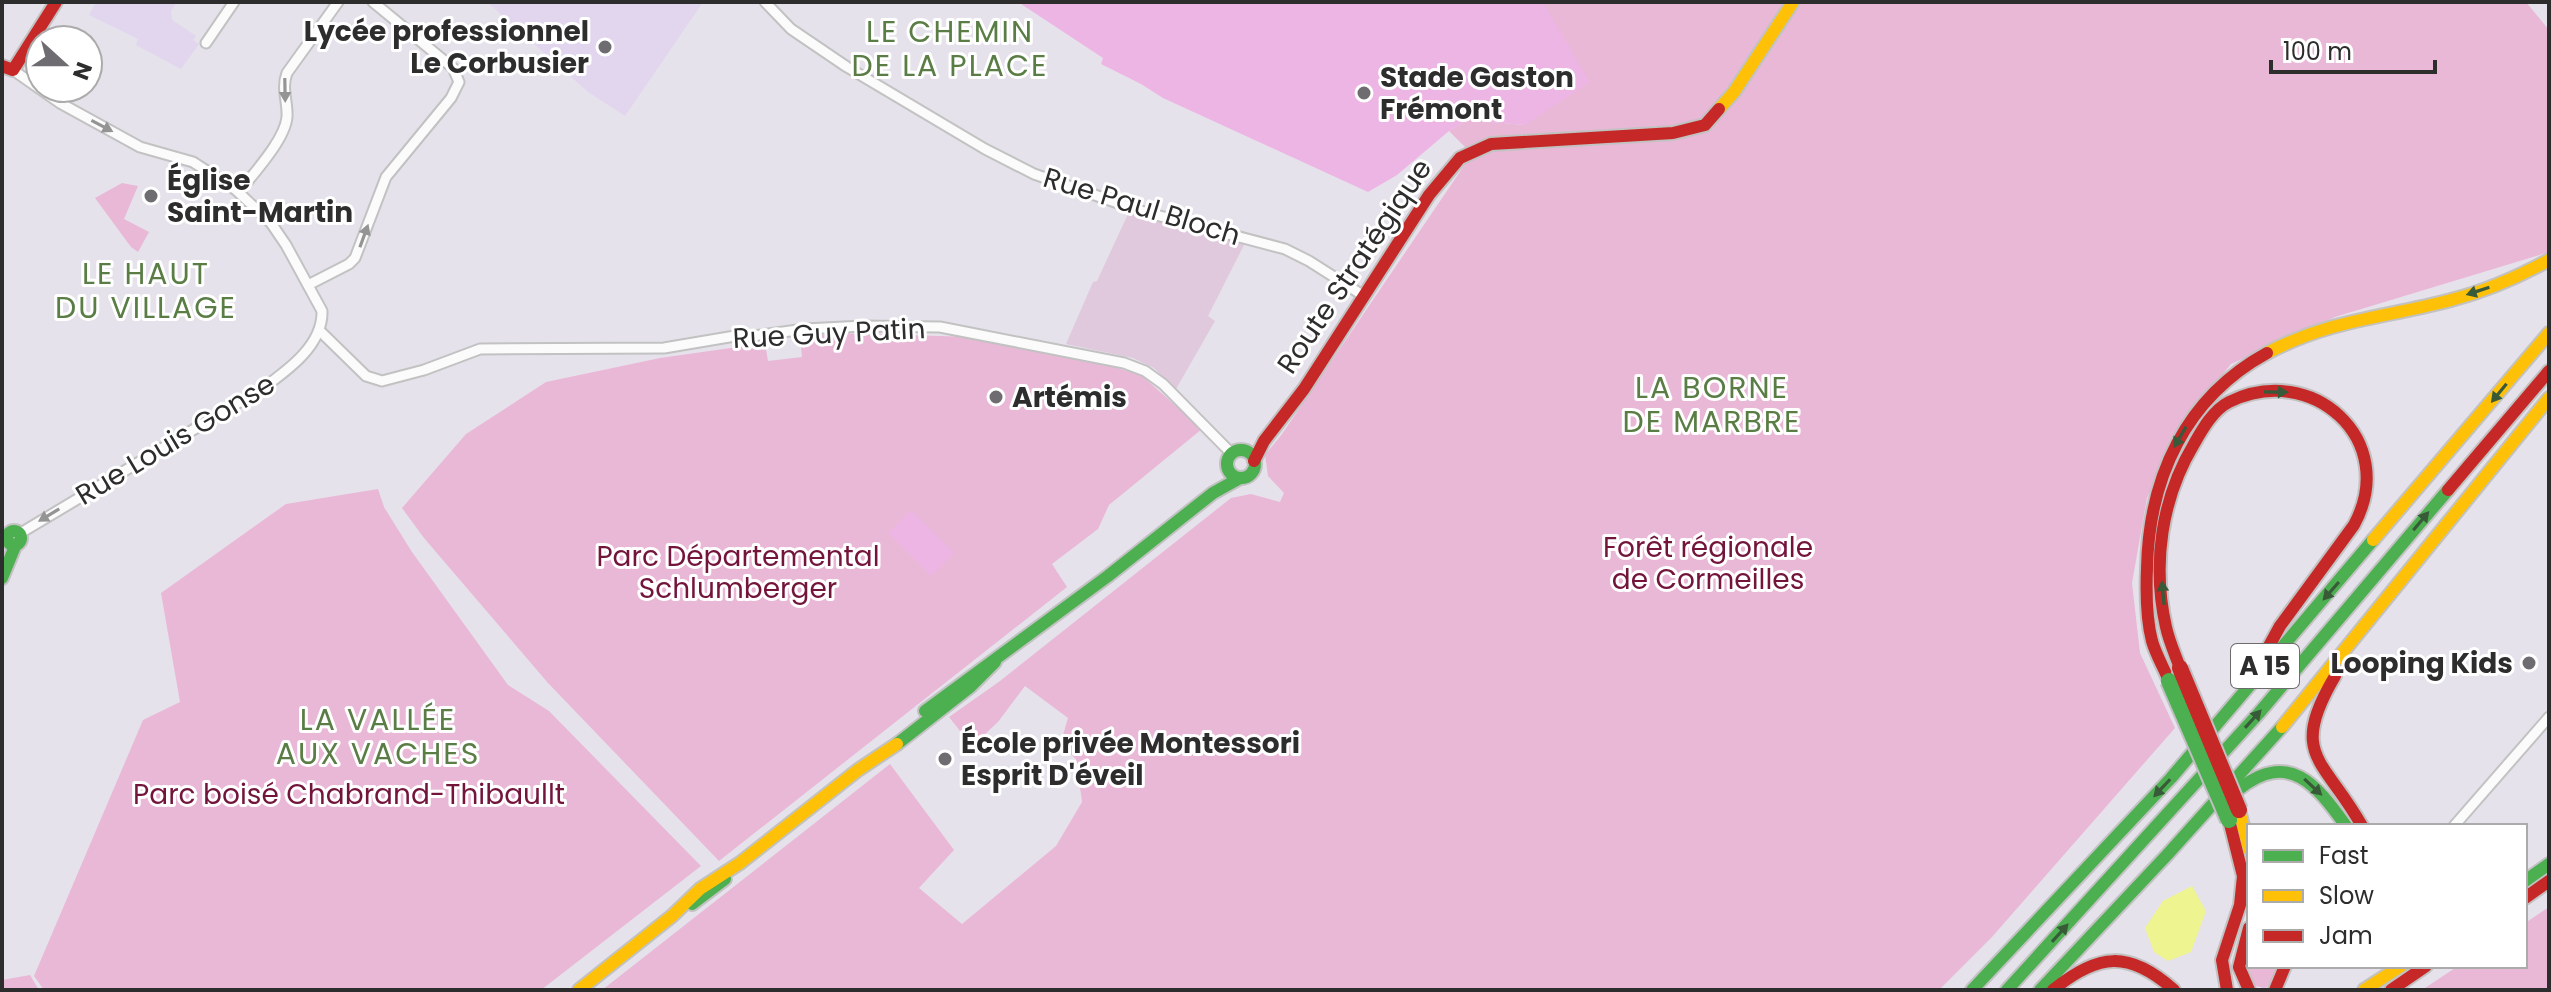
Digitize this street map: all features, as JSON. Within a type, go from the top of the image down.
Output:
[{"type":"main road","points":[[7,68],[56,2]]},
{"type":"main road","name":"Route Stratégique","points":[[1213,493],[1239,458],[1273,429],[1304,389],[1429,195],[1460,158],[1483,147],[1506,142],[1673,133],[1694,129],[1716,115],[1734,92],[1793,2]]},
{"type":"main road","points":[[2175,674],[2151,640],[2147,579],[2149,526],[2155,496],[2168,459],[2184,429],[2213,393],[2258,356],[2323,328],[2449,301],[2512,280],[2549,260]]},
{"type":"main road","name":"A 15","points":[[1972,990],[2171,778],[2549,333]]},
{"type":"main road","name":"A 15","points":[[2007,990],[2259,713],[2549,371]]},
{"type":"main road","points":[[2247,844],[2175,674],[2166,628],[2160,558],[2165,513],[2175,479],[2198,437],[2224,404],[2258,392],[2280,390],[2327,402],[2349,422],[2364,456],[2368,481],[2361,514],[2268,642],[2252,681]]},
{"type":"main road","points":[[2040,990],[2144,882],[2243,772],[2364,629],[2549,398]]},
{"type":"main road","name":"Route Stratégique","points":[[579,990],[672,916],[714,889],[740,863],[965,680],[995,662],[1213,493],[1251,473],[1239,458]]},
{"type":"main road","points":[[2,578],[11,542]]},
{"type":"main road","points":[[2361,824],[2318,763],[2312,734],[2317,706],[2364,629]]},
{"type":"main road","points":[[2144,882],[2256,775],[2281,770],[2298,774],[2324,797],[2344,824]]},
{"type":"main road","points":[[2234,815],[2247,828]]},
{"type":"main road","points":[[2227,990],[2222,960],[2240,905],[2243,876],[2234,815]]},
{"type":"main road","points":[[2527,880],[2549,864]]},
{"type":"main road","points":[[2527,897],[2549,881]]},
{"type":"main road","points":[[2247,934],[2237,965],[2241,979],[2249,990]]},
{"type":"main road","points":[[2053,990],[2094,962],[2115,958],[2151,971],[2174,990]]},
{"type":"main road","points":[[2275,990],[2284,968]]},
{"type":"main road","points":[[2364,990],[2398,968]]},
{"type":"main road","points":[[2391,990],[2423,968]]},
{"type":"street","points":[[206,43],[234,2]]},
{"type":"street","points":[[239,192],[285,126],[283,84],[287,73],[338,2]]},
{"type":"street","points":[[308,285],[355,258],[386,177],[451,98],[459,82],[453,68],[373,2]]},
{"type":"street","name":"Rue Paul Bloch","points":[[765,2],[791,29],[847,67],[985,149],[1034,174],[1141,211],[1285,249],[1364,296]]},
{"type":"street","points":[[7,68],[60,103],[140,147],[193,162],[239,192],[271,223],[308,285],[322,311],[320,331]]},
{"type":"street","name":"Rue Guy Patin","points":[[320,331],[366,376],[382,381],[480,349],[664,348],[735,336],[805,329],[940,327],[1138,367],[1173,394],[1239,458]]},
{"type":"street","name":"Rue Louis Gonse","points":[[11,542],[212,416],[263,388],[297,360],[320,331]]},
{"type":"street","points":[[2456,824],[2549,717]]},
{"type":"shaded area","points":[[96,2],[177,2],[171,11],[172,20],[196,36],[193,40],[199,44],[181,69],[136,45],[138,39],[89,15]]},
{"type":"shaded area","name":"Lycée professionnel Le Corbusier","points":[[487,2],[703,2],[625,116],[588,92]]},
{"type":"shaded area","name":"Stade Gaston Frémont","points":[[1018,2],[1543,2],[1590,82],[1525,125],[1468,120],[1449,131],[1397,175],[1368,192],[1163,98],[1101,64],[1103,58]]},
{"type":"shaded area","points":[[1128,214],[1245,243],[1208,316],[1215,321],[1176,389],[1154,368],[1133,358],[1066,344]]},
{"type":"shaded area","points":[[911,510],[954,553],[931,576],[888,533]]},
{"type":"shaded area","points":[[2192,886],[2206,911],[2191,952],[2168,961],[2154,952],[2145,928],[2163,901]]},
{"type":"green space","name":"Forêt régionale de Cormeilles","points":[[1531,2],[2526,2],[2549,30],[2549,252],[2335,317],[2231,364],[2177,432],[2147,498],[2132,583],[2140,653],[2175,728],[1992,937],[1939,990],[602,990],[890,764],[954,850],[919,888],[962,924],[1056,846],[1082,802],[1076,759],[1060,745],[1068,718],[1025,686],[998,722],[972,746],[949,717],[1000,681],[1231,498],[1251,494],[1280,502],[1284,493],[1268,476],[1265,455],[1472,154],[1449,131],[1468,120],[1525,125]]},
{"type":"green space","points":[[122,183],[138,186],[124,219],[149,232],[138,252],[95,198]]},
{"type":"green space","name":"Parc Départemental Schlumberger","points":[[833,333],[975,337],[1086,359],[1141,375],[1202,429],[1109,505],[1098,529],[1052,564],[1067,587],[719,861],[548,683],[402,508],[466,434],[546,382],[660,358],[765,343],[768,361],[802,357],[800,338]]},
{"type":"green space","name":"Parc boisé Chabrand-Thibaullt","points":[[378,489],[384,507],[412,552],[508,685],[549,711],[701,866],[541,990],[44,990],[34,976],[143,720],[180,702],[161,593],[286,504]]},
{"type":"green space","points":[[2549,907],[2549,990],[2422,990],[2455,968],[2527,968],[2527,922]]},
{"type":"green space","points":[[2247,952],[2247,968],[2279,968],[2273,982],[2266,988],[2251,982],[2243,957]]},
{"type":"green space","points":[[30,975],[39,990],[2,990],[2,980]]},
{"type":"traffic: fast","points":[[1241,450],[1251,454],[1255,464],[1251,474],[1241,478],[1231,474],[1227,464],[1231,454],[1241,450]]},
{"type":"traffic: fast","points":[[925,711],[1108,576],[1213,493],[1240,478]]},
{"type":"traffic: fast","points":[[2007,990],[2259,713],[2448,490]]},
{"type":"traffic: fast","points":[[14,531],[21,538],[14,545],[7,538],[14,531]]},
{"type":"traffic: fast","points":[[1972,990],[2171,778],[2373,540]]},
{"type":"traffic: fast","points":[[2,578],[16,544]]},
{"type":"traffic: fast","points":[[897,744],[970,687],[995,662]]},
{"type":"traffic: fast","points":[[2169,681],[2229,820]]},
{"type":"traffic: fast","points":[[2040,990],[2282,727]]},
{"type":"traffic: fast","points":[[2239,789],[2273,772],[2287,772],[2312,786],[2344,824]]},
{"type":"traffic: fast","points":[[2527,880],[2549,864]]},
{"type":"traffic: fast","points":[[692,904],[725,879]]},
{"type":"traffic: slow","points":[[1719,109],[1734,92],[1793,2]]},
{"type":"traffic: slow","points":[[2267,353],[2336,326],[2477,292],[2549,260]]},
{"type":"traffic: slow","points":[[2373,540],[2549,333]]},
{"type":"traffic: slow","points":[[2282,727],[2549,398]]},
{"type":"traffic: slow","points":[[579,990],[672,916],[700,889],[740,863],[858,770],[897,744]]},
{"type":"traffic: slow","points":[[2239,810],[2247,841]]},
{"type":"traffic: slow","points":[[2364,990],[2398,968]]},
{"type":"traffic: jam","points":[[2,66],[13,70],[56,2]]},
{"type":"traffic: jam","points":[[1254,461],[1264,441],[1304,389],[1429,195],[1460,158],[1491,144],[1673,133],[1705,125],[1719,109]]},
{"type":"traffic: jam","points":[[2169,681],[2152,641],[2147,596],[2149,535],[2164,472],[2194,417],[2214,393],[2238,371],[2267,353]]},
{"type":"traffic: jam","points":[[2448,490],[2549,371]]},
{"type":"traffic: jam","points":[[2180,668],[2166,627],[2160,580],[2162,533],[2174,487],[2201,433],[2223,406],[2260,392],[2290,392],[2317,400],[2340,416],[2357,438],[2366,464],[2365,494],[2354,525],[2280,626],[2257,668]]},
{"type":"traffic: jam","points":[[2180,668],[2239,810]]},
{"type":"traffic: jam","points":[[2335,676],[2321,703],[2314,724],[2313,741],[2324,770],[2361,824]]},
{"type":"traffic: jam","points":[[2227,990],[2222,960],[2240,905],[2243,876],[2229,820]]},
{"type":"traffic: jam","points":[[2527,897],[2549,881]]},
{"type":"traffic: jam","points":[[2247,936],[2239,967],[2249,990]]},
{"type":"traffic: jam","points":[[2053,990],[2085,969],[2114,961],[2142,968],[2174,990]]},
{"type":"traffic: jam","points":[[2275,990],[2284,968]]},
{"type":"traffic: jam","points":[[2391,990],[2423,968]]},
{"type":"place","name":"Lycée professionnel Le Corbusier","points":[[605,47]]},
{"type":"place","name":"Stade Gaston Frémont","points":[[1364,93]]},
{"type":"place","name":"Église Saint-Martin","points":[[151,196]]},
{"type":"place","name":"Artémis","points":[[996,397]]},
{"type":"place","name":"Looping Kids","points":[[2529,663]]},
{"type":"place","name":"École privée Montessori Esprit D'éveil","points":[[945,759]]},
{"type":"district","name":"LE CHEMIN DE LA PLACE","points":[[950,49]]},
{"type":"district","name":"LE HAUT DU VILLAGE","points":[[146,291]]},
{"type":"district","name":"LA BORNE DE MARBRE","points":[[1712,405]]},
{"type":"district","name":"LA VALLÉE AUX VACHES","points":[[378,737]]}]
